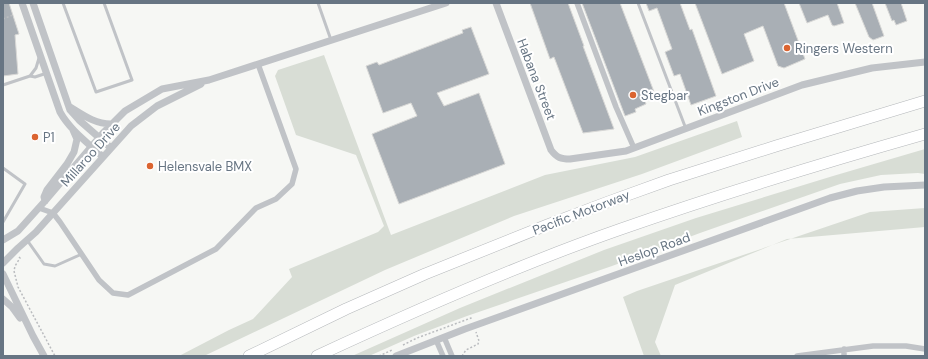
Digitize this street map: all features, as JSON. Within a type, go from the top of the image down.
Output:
[{"type":"highway","name":"Pacific Motorway","points":[[249,356],[346,309],[425,274],[601,204],[669,180],[776,146],[925,102]]},
{"type":"highway","points":[[317,356],[456,294],[566,249],[707,200],[925,134]]},
{"type":"street","points":[[22,3],[60,112],[72,128],[103,158]]},
{"type":"street","points":[[33,3],[68,106],[73,114],[111,148]]},
{"type":"street","name":"Millaroo Drive","points":[[3,240],[18,231],[99,137],[125,111],[162,89],[208,80],[446,3]]},
{"type":"street","name":"Habana Street","points":[[496,3],[551,150],[555,155],[561,158]]},
{"type":"street","points":[[577,3],[616,107],[634,148]]},
{"type":"street","points":[[47,45],[45,50],[50,67],[47,73]]},
{"type":"street","name":"Kingston Drive","points":[[561,158],[570,159],[626,151],[802,85],[872,68],[925,62]]},
{"type":"street","points":[[39,208],[53,213],[99,280],[113,293],[128,295],[216,249],[256,208],[276,199],[292,184],[296,169],[258,64]]},
{"type":"street","name":"Millaroo Drive","points":[[3,263],[14,251],[36,232],[131,126],[157,106],[208,80]]},
{"type":"street","points":[[68,106],[93,121],[112,124]]},
{"type":"street","points":[[45,201],[44,197],[46,190],[67,164],[74,152],[77,139],[72,128]]},
{"type":"street","name":"Heslop Road","points":[[396,356],[444,337],[830,198],[857,191],[884,187],[925,185]]},
{"type":"street","points":[[3,263],[3,270]]},
{"type":"street","points":[[3,274],[44,356]]},
{"type":"street","points":[[3,299],[12,307],[33,336]]},
{"type":"street","points":[[444,337],[452,356]]},
{"type":"street","points":[[436,340],[443,356]]},
{"type":"street","points":[[797,356],[873,346],[906,346],[925,349]]},
{"type":"street","points":[[844,349],[844,356]]},
{"type":"lane","points":[[63,3],[96,92],[132,80],[104,3]]},
{"type":"lane","points":[[318,3],[331,40]]},
{"type":"lane","points":[[638,3],[686,129]]},
{"type":"lane","points":[[30,76],[38,63],[40,54]]},
{"type":"lane","points":[[3,85],[30,76],[35,77],[47,73]]},
{"type":"lane","points":[[3,168],[25,184],[3,222]]},
{"type":"lane","points":[[27,240],[44,264],[55,266],[82,254]]},
{"type":"path","points":[[3,19],[13,15]]},
{"type":"path","points":[[14,251],[20,258],[14,270],[18,287],[55,356]]},
{"type":"shaded area","points":[[324,55],[391,235],[545,175],[635,157],[737,121],[742,137],[642,174],[514,216],[385,270],[204,356],[179,356],[253,319],[292,277],[289,269],[378,232],[384,226],[356,155],[296,135],[275,76],[278,70]]},
{"type":"shaded area","points":[[925,149],[925,174],[881,175],[840,184],[700,233],[612,266],[467,316],[414,336],[369,356],[352,356],[460,308],[604,250],[696,218]]},
{"type":"shaded area","points":[[925,208],[925,227],[792,239],[870,212]]},
{"type":"shaded area","points":[[787,239],[792,239],[771,246]]},
{"type":"shaded area","points":[[771,246],[675,285],[655,342],[661,356],[644,356],[623,297]]},
{"type":"building","points":[[3,3],[9,3],[19,34],[15,35],[18,74],[3,76]]},
{"type":"building","points":[[530,3],[568,3],[614,129],[583,133],[554,57],[550,59]]},
{"type":"building","points":[[582,3],[620,3],[656,97],[645,101],[646,104],[635,109],[636,112],[625,116]]},
{"type":"building","points":[[646,3],[680,3],[690,30],[692,29],[716,96],[691,105],[680,74],[674,76],[665,52],[672,49],[657,8],[649,11]]},
{"type":"building","points":[[695,3],[784,3],[805,59],[784,68],[778,66],[763,26],[744,34],[754,61],[722,74]]},
{"type":"building","points":[[799,3],[837,3],[844,23],[834,26],[832,25],[828,15],[807,23]]},
{"type":"building","points":[[855,3],[872,3],[884,36],[873,40],[869,37]]},
{"type":"building","points":[[885,3],[901,3],[907,21],[896,25],[894,20],[892,21]]},
{"type":"building","points":[[471,27],[489,74],[437,93],[444,106],[479,93],[505,164],[399,204],[372,134],[417,116],[411,103],[383,113],[366,66],[377,62],[379,65],[463,33],[462,30]]},
{"type":"place","name":"Ringers Western","points":[[787,48]]},
{"type":"place","name":"Stegbar","points":[[633,95]]},
{"type":"place","name":"P1","points":[[35,137]]},
{"type":"place","name":"Helensvale BMX","points":[[150,166]]}]
